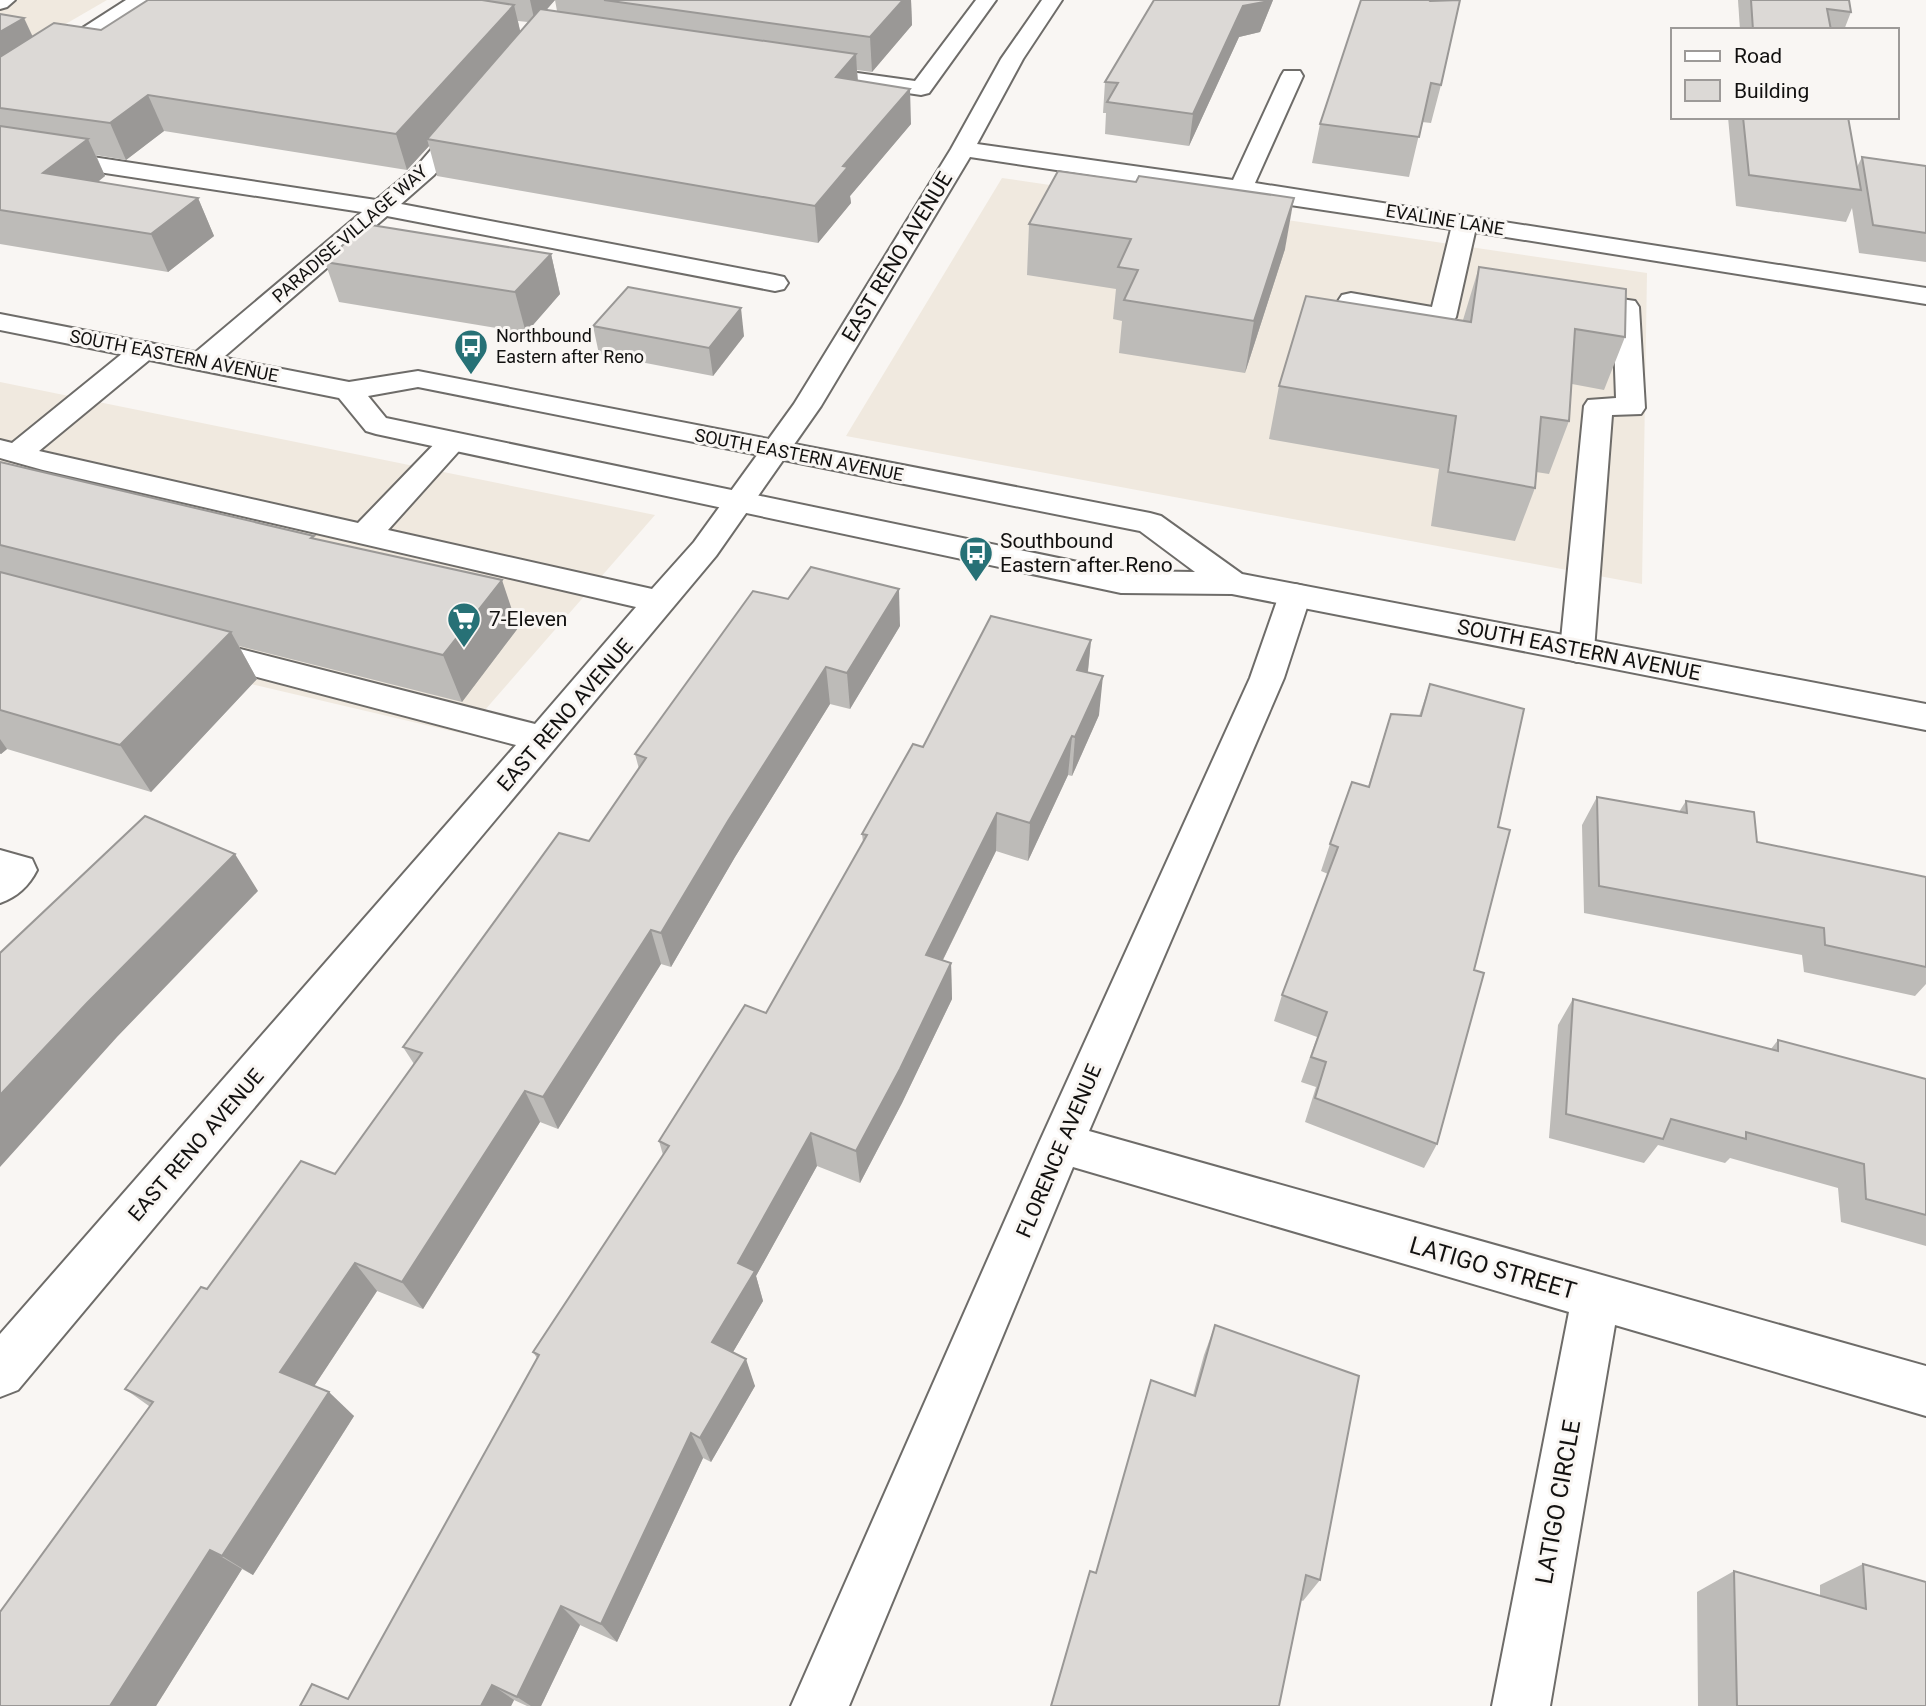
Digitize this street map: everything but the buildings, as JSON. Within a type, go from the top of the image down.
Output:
[{"type":"street","points":[[0,3],[5,0]]},
{"type":"street","points":[[0,91],[140,0]]},
{"type":"street","points":[[792,70],[921,89],[986,0]]},
{"type":"street","name":"EAST RENO AVENUE","points":[[0,1372],[662,602],[740,502],[807,406],[963,149],[1012,59],[1052,0]]},
{"type":"street","points":[[36,39],[72,45]]},
{"type":"street","points":[[1241,188],[1292,76]]},
{"type":"street","name":"PARADISE VILLAGE WAY","points":[[201,362],[426,170],[479,108]]},
{"type":"street","name":"EVALINE LANE","points":[[963,149],[1241,188],[1926,296]]},
{"type":"street","points":[[0,150],[382,208],[775,283]]},
{"type":"street","points":[[1351,301],[1443,317],[1465,223]]},
{"type":"street","points":[[1548,297],[1626,307],[1631,408],[1598,406],[1577,650]]},
{"type":"street","name":"SOUTH EASTERN AVENUE","points":[[0,322],[349,391],[418,379],[1150,523],[1231,583]]},
{"type":"street","points":[[9,451],[144,350]]},
{"type":"street","name":"SOUTH EASTERN AVENUE","points":[[349,391],[376,425],[1121,582],[1231,583],[1926,717]]},
{"type":"street","points":[[365,534],[453,442]]},
{"type":"street","points":[[9,451],[662,602]]},
{"type":"street","name":"FLORENCE AVENUE","points":[[820,1706],[1061,1143],[1266,678],[1295,595]]},
{"type":"street","points":[[173,643],[544,739]]},
{"type":"street","points":[[0,865],[18,870],[0,887]]},
{"type":"street","name":"LATIGO STREET","points":[[1061,1143],[1926,1391]]},
{"type":"street","name":"LATIGO CIRCLE","points":[[1521,1706],[1596,1298]]},
{"type":"shaded area","points":[[0,0],[107,0],[0,62]]},
{"type":"shaded area","points":[[1002,178],[1647,273],[1642,584],[846,436]]},
{"type":"shaded area","points":[[0,382],[655,515],[464,734],[0,625]]},
{"type":"place","name":"Northbound Eastern after Reno","points":[[471,376]]},
{"type":"place","name":"Southbound Eastern after Reno","points":[[976,583]]},
{"type":"place","name":"7-Eleven","points":[[464,649]]}]
